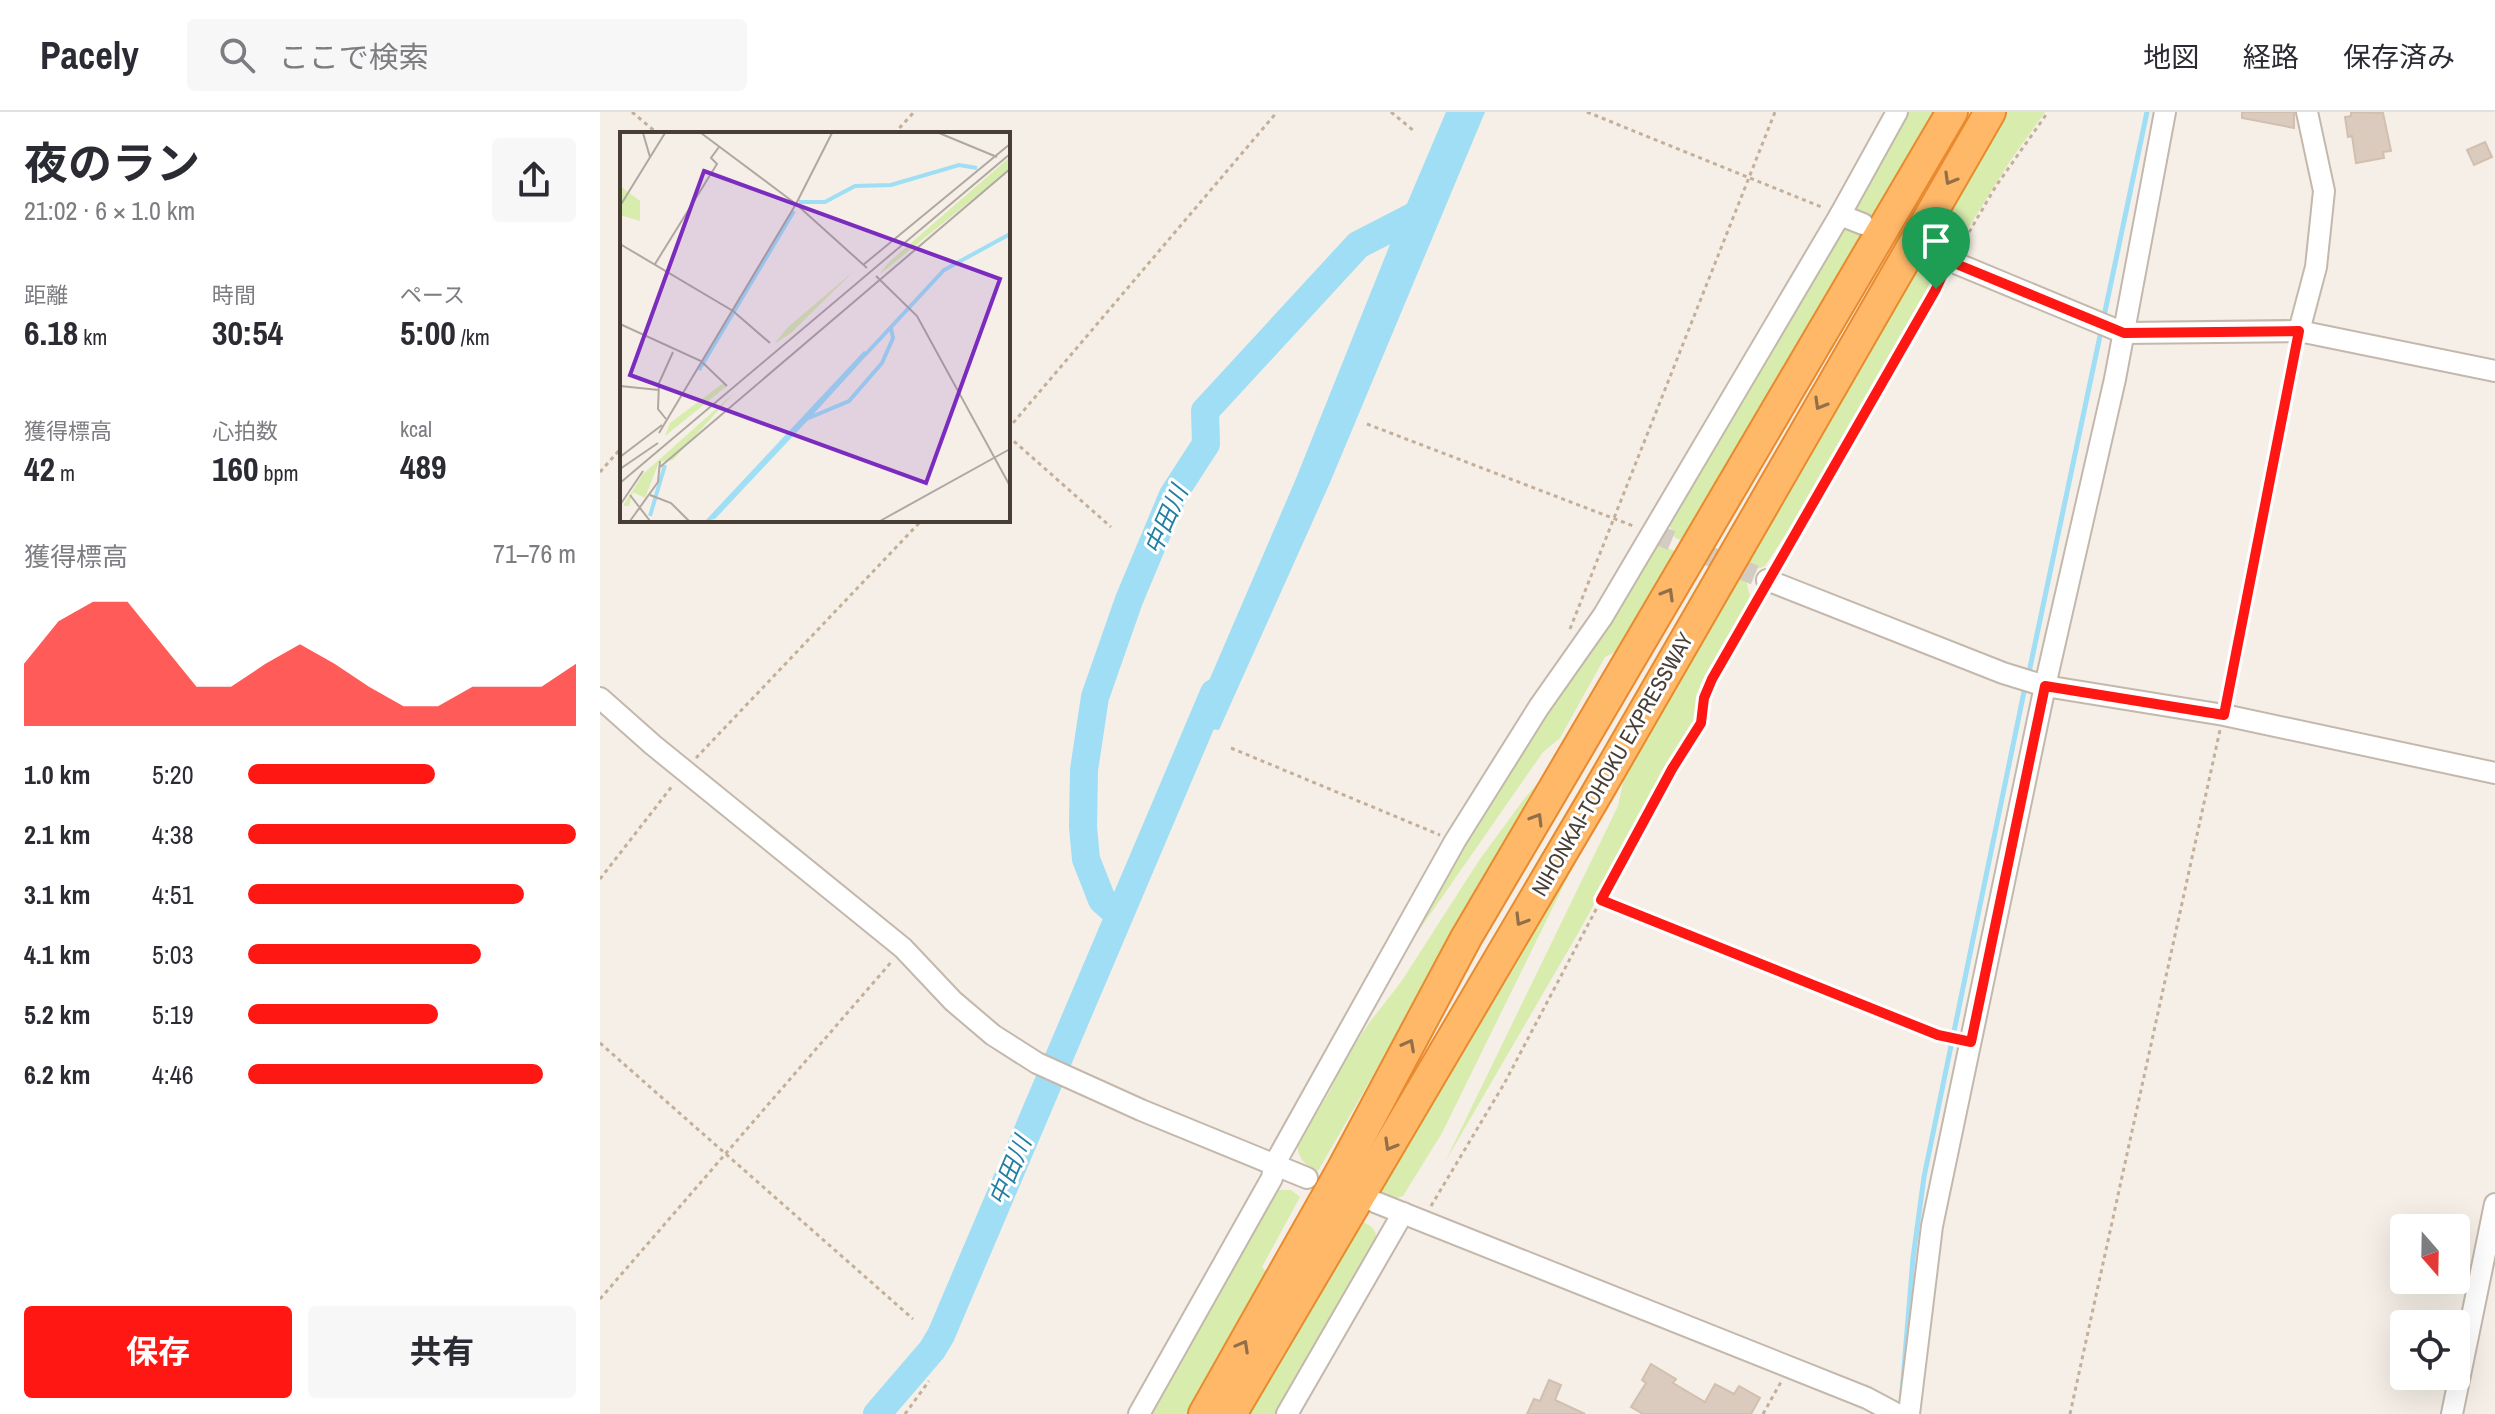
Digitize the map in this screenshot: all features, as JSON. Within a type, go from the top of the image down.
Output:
[{"type":"highway","name":"NIHONKAI-TOHOKU EXPRESSWAY","points":[[1204,1414],[1342,1170],[1466,938],[1952,112]]},
{"type":"highway","name":"NIHONKAI-TOHOKU EXPRESSWAY","points":[[1231,1414],[1593,800],[1990,112]]},
{"type":"street","points":[[1139,1414],[1272,1178],[1274,1165],[1455,841],[1539,707],[1603,616],[1840,215],[1897,112]]},
{"type":"street","points":[[1909,1414],[1932,1226],[2045,686],[2124,333],[2165,112]]},
{"type":"street","points":[[2299,331],[2316,267],[2324,191],[2307,112]]},
{"type":"street","points":[[1840,215],[1863,224]]},
{"type":"street","points":[[1924,250],[2124,333],[2299,331],[2495,371]]},
{"type":"street","points":[[1767,580],[2003,673],[2045,686],[2224,715],[2495,773]]},
{"type":"street","points":[[600,698],[684,771],[903,948],[953,1001],[993,1035],[1037,1063],[1307,1178]]},
{"type":"street","points":[[1375,1202],[1867,1398],[1897,1414]]},
{"type":"street","points":[[2452,1414],[2495,1204]]},
{"type":"street","points":[[1287,1414],[1413,1217]]},
{"type":"path","points":[[632,112],[656,132]]},
{"type":"path","points":[[896,132],[914,112]]},
{"type":"path","points":[[1010,427],[1277,112]]},
{"type":"path","points":[[1391,112],[1414,131]]},
{"type":"path","points":[[1587,112],[1840,215]]},
{"type":"path","points":[[1568,634],[1775,112]]},
{"type":"path","points":[[1413,1217],[1452,1168],[1504,1084],[1672,769],[1701,723],[1704,698],[1712,679],[1767,580],[1936,289],[1949,261],[2048,112]]},
{"type":"path","points":[[2070,1414],[2224,715],[2299,331]]},
{"type":"path","points":[[1367,424],[1653,533]]},
{"type":"path","points":[[1010,438],[1111,527]]},
{"type":"path","points":[[600,472],[620,449]]},
{"type":"path","points":[[600,879],[684,771],[920,522]]},
{"type":"path","points":[[1231,748],[1455,841]]},
{"type":"path","points":[[1601,900],[1938,1035],[1971,1042]]},
{"type":"path","points":[[600,1299],[903,948]]},
{"type":"path","points":[[600,1043],[913,1319]]},
{"type":"path","points":[[1763,1414],[1787,1367]]},
{"type":"path","points":[[905,1414],[929,1381]]},
{"type":"green space","points":[[1904,112],[1934,112],[1872,223],[1853,210]]},
{"type":"green space","points":[[2006,112],[2045,112],[1955,249],[1947,253],[1925,246],[1980,150]]},
{"type":"green space","points":[[1850,228],[1865,234],[1684,541],[1675,538],[1668,522],[1839,229]]},
{"type":"green space","points":[[1918,255],[1931,261],[1937,274],[1804,507],[1765,566],[1751,568],[1738,563]]},
{"type":"green space","points":[[1659,546],[1676,551],[1623,648],[1605,657],[1560,738],[1543,752],[1383,982],[1460,840],[1649,549]]},
{"type":"green space","points":[[1732,573],[1746,580],[1750,597],[1700,685],[1699,711],[1663,769],[1626,847],[1577,935],[1445,1162],[1618,806],[1625,773],[1659,716]]},
{"type":"green space","points":[[1549,770],[1318,1171],[1310,1167],[1303,1162],[1297,1146],[1331,1089],[1340,1067],[1401,982],[1480,859]]},
{"type":"green space","points":[[1606,799],[1442,1133],[1403,1196],[1393,1199],[1372,1193]]},
{"type":"green space","points":[[1291,1190],[1300,1197],[1262,1267],[1267,1273],[1189,1414],[1142,1414],[1271,1193]]},
{"type":"green space","points":[[1356,1219],[1374,1230],[1376,1243],[1279,1414],[1242,1414]]},
{"type":"water","points":[[1446,112],[1485,112],[1329,485],[1219,730],[1189,727],[1295,481]]},
{"type":"building","points":[[2242,112],[2294,112],[2294,128],[2242,118]]},
{"type":"building","points":[[2351,112],[2383,113],[2391,151],[2383,152],[2384,158],[2356,163],[2345,117],[2351,116]]},
{"type":"building","points":[[2485,142],[2492,157],[2474,165],[2467,150]]},
{"type":"building","points":[[1651,1364],[1676,1379],[1673,1383],[1705,1402],[1715,1384],[1734,1394],[1739,1386],[1760,1398],[1751,1414],[1643,1414],[1631,1407],[1646,1383],[1642,1380]]},
{"type":"building","points":[[1549,1380],[1561,1385],[1555,1400],[1585,1414],[1527,1414],[1534,1399],[1540,1401]]},
{"type":"waterway","points":[[2103,321],[2147,112]]},
{"type":"waterway","name":"中田川","points":[[1119,915],[1102,900],[1086,859],[1084,770],[1095,697],[1129,600],[1173,495],[1206,444],[1205,411],[1358,245],[1424,211]]},
{"type":"waterway","points":[[2028,677],[2101,331]]},
{"type":"waterway","points":[[1901,1405],[1913,1258],[1924,1177],[2025,687]]},
{"type":"waterway","name":"中田川","points":[[877,1414],[932,1350],[941,1335],[1214,693]]},
{"type":"tunnel","points":[[1653,533],[1767,580]]},
{"type":"route","points":[[1949,261],[2124,333],[2299,331],[2224,715],[2045,686],[1971,1042],[1938,1035],[1601,900],[1672,769],[1701,723],[1704,698],[1712,679],[1936,289],[1949,261]]}]
